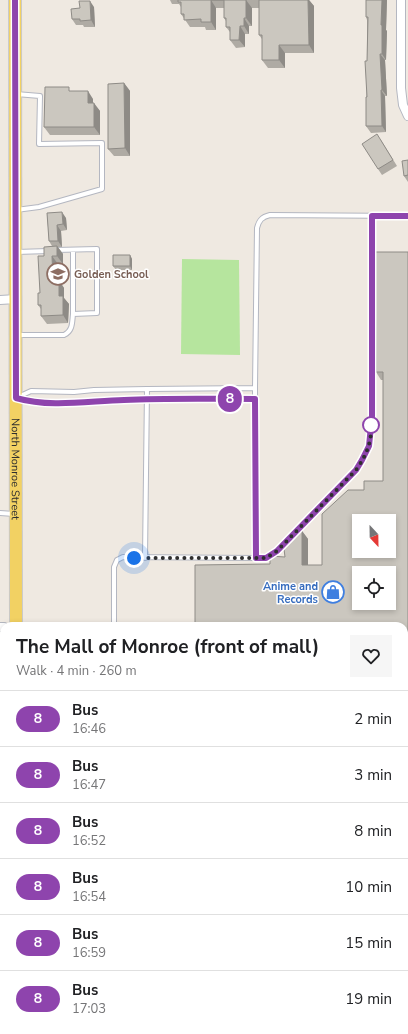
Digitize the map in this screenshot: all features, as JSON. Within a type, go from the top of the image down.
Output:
[{"type":"main road","name":"North Monroe Street","points":[[15,0],[16,622]]},
{"type":"street","points":[[402,0],[401,88],[403,106],[408,116]]},
{"type":"street","points":[[0,300],[16,299]]},
{"type":"lane","points":[[15,94],[40,96],[39,144],[102,143],[102,189],[39,207],[16,210]]},
{"type":"lane","points":[[256,558],[255,388],[258,223],[261,219],[270,216],[408,216]]},
{"type":"lane","points":[[114,622],[114,567],[115,563],[123,557],[266,558],[277,551],[350,477],[362,460],[369,446],[372,416],[372,216]]},
{"type":"lane","points":[[16,252],[97,249],[97,313],[73,314]]},
{"type":"lane","points":[[16,335],[64,335],[72,329],[73,250]]},
{"type":"lane","points":[[16,398],[31,392],[74,392],[146,388],[255,388]]},
{"type":"lane","points":[[145,558],[146,388]]},
{"type":"lane","points":[[16,398],[31,402],[71,403],[146,400],[255,399]]},
{"type":"lane","points":[[0,513],[16,514]]},
{"type":"green space","points":[[182,259],[239,260],[240,355],[181,354]]},
{"type":"building","points":[[178,0],[211,0],[211,22],[201,22],[201,19],[184,20],[184,14],[181,14],[181,2],[178,2]]},
{"type":"building","points":[[224,0],[246,0],[246,18],[244,18],[244,26],[240,26],[239,40],[230,40],[230,27],[226,27],[226,18],[224,18]]},
{"type":"building","points":[[259,0],[308,0],[309,45],[279,45],[279,60],[262,60],[262,35],[259,35]]},
{"type":"building","points":[[366,0],[382,0],[382,54],[380,54],[382,126],[366,126],[367,97],[365,61],[367,61],[368,17],[366,17]]},
{"type":"building","points":[[79,1],[90,1],[91,20],[80,21],[80,19],[72,19],[71,9],[80,8]]},
{"type":"building","points":[[124,83],[125,148],[108,149],[108,84]]},
{"type":"building","points":[[45,87],[69,87],[69,91],[88,91],[88,103],[94,103],[94,127],[44,127]]},
{"type":"building","points":[[377,134],[393,160],[378,169],[362,144]]},
{"type":"building","points":[[408,160],[408,175],[404,176],[402,161]]},
{"type":"building","points":[[62,212],[63,224],[57,225],[58,241],[49,241],[47,213]]},
{"type":"building","points":[[57,246],[57,256],[52,256],[53,280],[59,280],[59,296],[63,296],[63,315],[41,316],[41,305],[38,305],[38,293],[40,293],[38,256],[44,256],[44,247]]},
{"type":"building","points":[[375,252],[408,252],[408,622],[195,622],[195,565],[270,564],[270,556],[285,557],[284,549],[302,531],[302,565],[322,565],[322,514],[348,490],[364,490],[364,481],[383,481],[383,372],[376,372]]},
{"type":"building","points":[[113,255],[130,255],[130,266],[113,266]]},
{"type":"bus line","name":"8","points":[[15,0],[16,398],[31,402],[71,403],[124,400],[255,399],[256,558],[266,558],[277,551],[350,477],[366,453],[371,438],[372,416],[372,216],[408,216]]},
{"type":"place","name":"Golden School","points":[[58,274]]},
{"type":"place","name":"Anime and Records","points":[[333,592]]},
{"type":"route","points":[[134,558],[266,558],[270,556],[277,551],[356,470],[369,446],[371,438],[371,425]]}]
